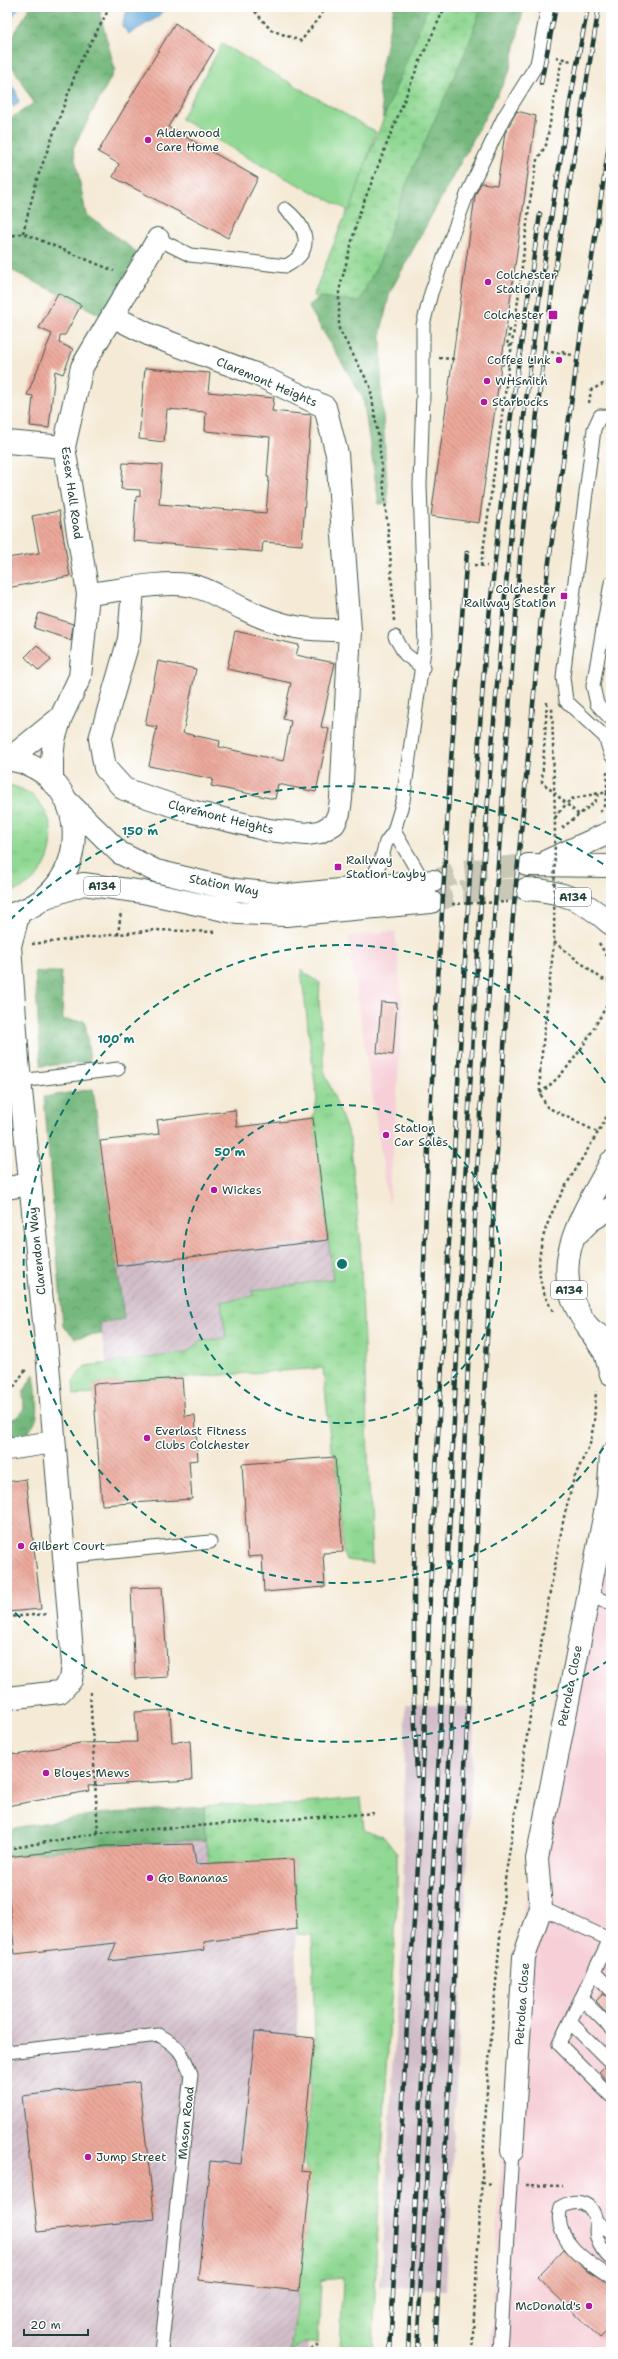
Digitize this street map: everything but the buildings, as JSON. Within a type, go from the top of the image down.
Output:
[{"type":"street","name":"Essex Hall Road","points":[[59,791],[52,759],[61,717],[80,677],[84,658],[88,594],[64,447],[82,368],[158,239]]},
{"type":"street","name":"Claremont Heights","points":[[112,316],[152,336],[258,375],[325,407],[337,454],[350,630],[339,813],[334,824],[320,832],[306,834],[268,830],[186,810],[124,790],[105,768],[100,739],[129,639],[133,589]]},
{"type":"street","points":[[7,442],[64,447]]},
{"type":"street","points":[[88,594],[162,585],[188,585],[211,591],[244,609],[276,623],[312,631],[350,630]]},
{"type":"street","name":"Essex Hall Road","points":[[8,759],[61,717]]},
{"type":"street","name":"Station Way","points":[[8,759],[34,768],[59,791],[120,853],[156,871],[252,892],[289,895],[366,889],[428,889]]},
{"type":"street","name":"A134","points":[[13,913],[46,897],[59,884],[72,856],[74,842],[72,820],[59,791]]},
{"type":"street","points":[[611,832],[589,844],[534,864],[611,866]]},
{"type":"street","name":"Station Way","points":[[46,897],[83,884],[143,892],[238,913],[286,915],[428,889]]},
{"type":"street","name":"A134","points":[[526,889],[561,893],[579,900],[604,932]]},
{"type":"street","name":"Clarendon Way","points":[[13,913],[10,946],[18,1060],[48,1364],[64,1557]]},
{"type":"street","name":"Clarendon Way","points":[[7,1008],[18,1060]]},
{"type":"street","name":"A134","points":[[611,1162],[576,1228],[569,1247],[567,1261],[569,1290],[574,1305],[589,1329],[601,1337],[611,1340]]},
{"type":"street","points":[[7,1188],[30,1184]]},
{"type":"street","points":[[569,1247],[590,1221],[611,1208]]},
{"type":"street","points":[[589,1329],[605,1354],[604,1381]]},
{"type":"street","points":[[7,1449],[54,1442]]},
{"type":"street","name":"Petrolea Close","points":[[512,2151],[524,1957],[541,1908],[537,1859],[588,1596],[610,1493],[611,1455]]},
{"type":"street","points":[[7,1698],[60,1692],[71,1680],[73,1664],[64,1557]]},
{"type":"lane","points":[[366,889],[381,861],[386,842],[394,831],[403,801],[423,668],[425,631],[420,485],[423,394],[423,325],[432,293],[468,192],[504,117],[537,64],[548,7]]},
{"type":"lane","points":[[158,239],[190,255],[286,266],[296,261],[305,249],[305,232],[295,217],[285,209]]},
{"type":"lane","points":[[611,417],[600,416],[594,429],[563,677],[566,701],[605,737],[611,755]]},
{"type":"lane","points":[[605,737],[611,718],[597,704],[594,686],[611,583]]},
{"type":"lane","points":[[395,637],[405,654],[423,668]]},
{"type":"lane","points":[[394,831],[428,889]]},
{"type":"lane","points":[[20,1081],[118,1069]]},
{"type":"lane","points":[[64,1557],[210,1542]]},
{"type":"lane","points":[[588,1596],[611,1603]]},
{"type":"lane","points":[[541,1908],[610,1940],[559,2044],[611,2096]]},
{"type":"lane","points":[[594,1972],[611,1990]]},
{"type":"lane","points":[[581,1998],[611,2028]]},
{"type":"lane","points":[[570,2022],[611,2063]]},
{"type":"lane","name":"Mason Road","points":[[7,2052],[159,2035],[170,2041],[182,2052],[191,2074],[161,2352]]},
{"type":"lane","name":"Petrolea Close","points":[[500,2352],[512,2151]]},
{"type":"lane","points":[[611,2259],[596,2237],[596,2222],[590,2207],[582,2202],[569,2202],[561,2207],[558,2216],[558,2226],[564,2239],[595,2267],[611,2278]]},
{"type":"lane","points":[[596,2222],[611,2232]]},
{"type":"path","points":[[23,233],[37,179],[79,64],[110,7]]},
{"type":"path","points":[[251,7],[271,30],[301,41],[327,7]]},
{"type":"path","points":[[395,637],[390,550],[370,386],[338,329],[339,291],[359,214],[419,63],[445,7]]},
{"type":"path","points":[[553,56],[571,60]]},
{"type":"path","points":[[481,566],[512,346],[534,173],[537,160],[546,145],[562,58]]},
{"type":"path","points":[[7,237],[23,233],[134,279]]},
{"type":"path","points":[[510,329],[507,345],[512,346]]},
{"type":"path","points":[[562,353],[563,349]]},
{"type":"path","points":[[551,352],[573,355]]},
{"type":"path","points":[[441,358],[454,359]]},
{"type":"path","points":[[501,364],[509,365]]},
{"type":"path","points":[[474,565],[487,566]]},
{"type":"path","points":[[552,707],[555,818],[554,942],[540,1071],[540,1093],[547,1107],[599,1133]]},
{"type":"path","points":[[555,818],[571,799],[607,792]]},
{"type":"path","points":[[550,838],[595,802],[599,793]]},
{"type":"path","points":[[118,935],[120,916]]},
{"type":"path","points":[[10,946],[155,930],[221,932]]},
{"type":"path","points":[[604,932],[611,963]]},
{"type":"path","points":[[554,942],[602,979],[611,981]]},
{"type":"path","points":[[540,1093],[554,1083],[573,1062],[611,998]]},
{"type":"path","points":[[555,1314],[548,1303],[541,1276],[540,1257],[543,1233],[554,1206],[599,1133],[611,1107]]},
{"type":"path","points":[[7,1396],[26,1368],[48,1364]]},
{"type":"path","points":[[472,2352],[497,1954],[506,1873],[545,1619],[562,1525],[574,1478],[590,1444],[604,1381]]},
{"type":"path","points":[[7,1617],[69,1612]]},
{"type":"path","points":[[90,1687],[98,1833]]},
{"type":"path","points":[[7,1849],[98,1833],[376,1813]]},
{"type":"path","points":[[482,2183],[565,2186]]},
{"type":"path","points":[[305,2352],[317,2346],[317,2352]]},
{"type":"shaded area","name":"Station Car Sales","points":[[395,931],[403,1007],[389,1206],[348,936]]},
{"type":"shaded area","points":[[328,1240],[333,1279],[252,1291],[253,1296],[221,1302],[226,1338],[200,1341],[187,1353],[106,1363],[100,1323],[124,1319],[117,1266]]},
{"type":"shaded area","points":[[611,1520],[611,2352],[490,2352],[513,1958],[609,1522]]},
{"type":"shaded area","points":[[405,1704],[475,1707],[446,2290],[380,2286],[396,2020],[403,1941]]},
{"type":"shaded area","points":[[205,1840],[210,1863],[293,1860],[308,2352],[7,2352],[7,1857],[103,1846]]},
{"type":"green space","points":[[30,7],[103,7],[100,14],[115,70],[73,148],[86,214],[138,253],[103,316],[7,268],[7,121],[34,103],[7,57],[7,46]]},
{"type":"green space","points":[[394,7],[524,7],[509,73],[390,292],[381,331],[381,381],[388,503],[379,504],[363,398],[308,306],[344,279],[386,132],[378,83]]},
{"type":"green space","points":[[428,7],[481,7],[470,41],[409,177],[380,259],[359,302],[313,296]]},
{"type":"green space","points":[[222,44],[376,132],[350,211],[266,168],[181,119]]},
{"type":"green space","points":[[7,785],[27,792],[41,804],[49,820],[52,838],[49,856],[40,872],[26,885],[7,893]]},
{"type":"green space","points":[[301,970],[320,983],[319,1000],[324,1070],[350,1139],[360,1236],[372,1563],[346,1560],[343,1552],[335,1457],[331,1448],[323,1368],[94,1384],[94,1394],[74,1395],[73,1381],[85,1366],[187,1353],[200,1341],[226,1338],[221,1302],[253,1296],[252,1291],[333,1279],[313,1118],[317,1100]]},
{"type":"green space","points":[[35,972],[61,972],[63,1020],[85,1021],[90,1062],[41,1066]]},
{"type":"green space","points":[[93,1089],[124,1319],[100,1323],[102,1334],[75,1338],[63,1326],[44,1097]]},
{"type":"green space","points":[[34,1374],[38,1406],[34,1424],[29,1430],[20,1435],[7,1439],[7,1420],[16,1418],[24,1409],[23,1393]]},
{"type":"green space","points":[[361,1798],[364,1829],[383,1836],[397,1854],[397,1899],[377,2237],[373,2352],[340,2352],[343,2278],[321,2280],[318,2343],[303,2343],[290,2352],[298,2299],[308,2180],[304,2160],[315,2041],[312,1935],[297,1934],[294,1860],[210,1863],[205,1840],[204,1807],[221,1804],[271,1806]]},
{"type":"green space","points":[[204,1807],[205,1840],[104,1845],[7,1857],[7,1829],[97,1814]]},
{"type":"water","points":[[128,7],[165,7],[158,17],[129,34],[122,26]]},
{"type":"water","points":[[7,80],[16,91],[19,103],[13,107],[11,99],[7,102]]},
{"type":"waterway","points":[[7,22],[16,7]]},
{"type":"tunnel","points":[[433,881],[464,871],[528,865]]},
{"type":"tunnel","points":[[431,902],[463,892],[526,889]]},
{"type":"railway","points":[[541,83],[556,7]]},
{"type":"railway","points":[[408,2352],[441,1714],[456,1359],[470,1086],[490,777],[502,622],[518,467],[537,313],[560,160],[588,7]]},
{"type":"railway","points":[[417,2352],[451,1727],[480,1114],[521,544],[553,283],[599,7]]},
{"type":"railway","points":[[435,2352],[495,1183],[512,927],[541,619],[586,297],[611,132]]},
{"type":"railway","points":[[390,2352],[408,2005],[420,1838],[433,1523],[472,838],[485,655],[509,429],[540,214]]},
{"type":"railway","points":[[417,1776],[414,1704],[414,1565],[428,1148],[451,760],[467,552]]},
{"type":"place","name":"Alderwood Care Home","points":[[148,140]]},
{"type":"place","name":"Colchester Station","points":[[488,282]]},
{"type":"place","name":"Colchester","points":[[553,315]]},
{"type":"place","name":"Coffee Link","points":[[559,360]]},
{"type":"place","name":"WHSmith","points":[[487,381]]},
{"type":"place","name":"Starbucks","points":[[484,402]]},
{"type":"place","name":"Colchester Railway Station","points":[[564,596]]},
{"type":"place","name":"Railway Station Layby","points":[[338,867]]},
{"type":"place","name":"Station Car Sales","points":[[386,1135]]},
{"type":"place","name":"Wickes","points":[[214,1190]]},
{"type":"place","name":"Everlast Fitness Clubs Colchester","points":[[147,1438]]},
{"type":"place","name":"Gilbert Court","points":[[21,1546]]},
{"type":"place","name":"Bloyes Mews","points":[[46,1773]]},
{"type":"place","name":"Go Bananas","points":[[150,1878]]},
{"type":"place","name":"Jump Street","points":[[88,2157]]},
{"type":"place","name":"McDonald's","points":[[589,2306]]}]
